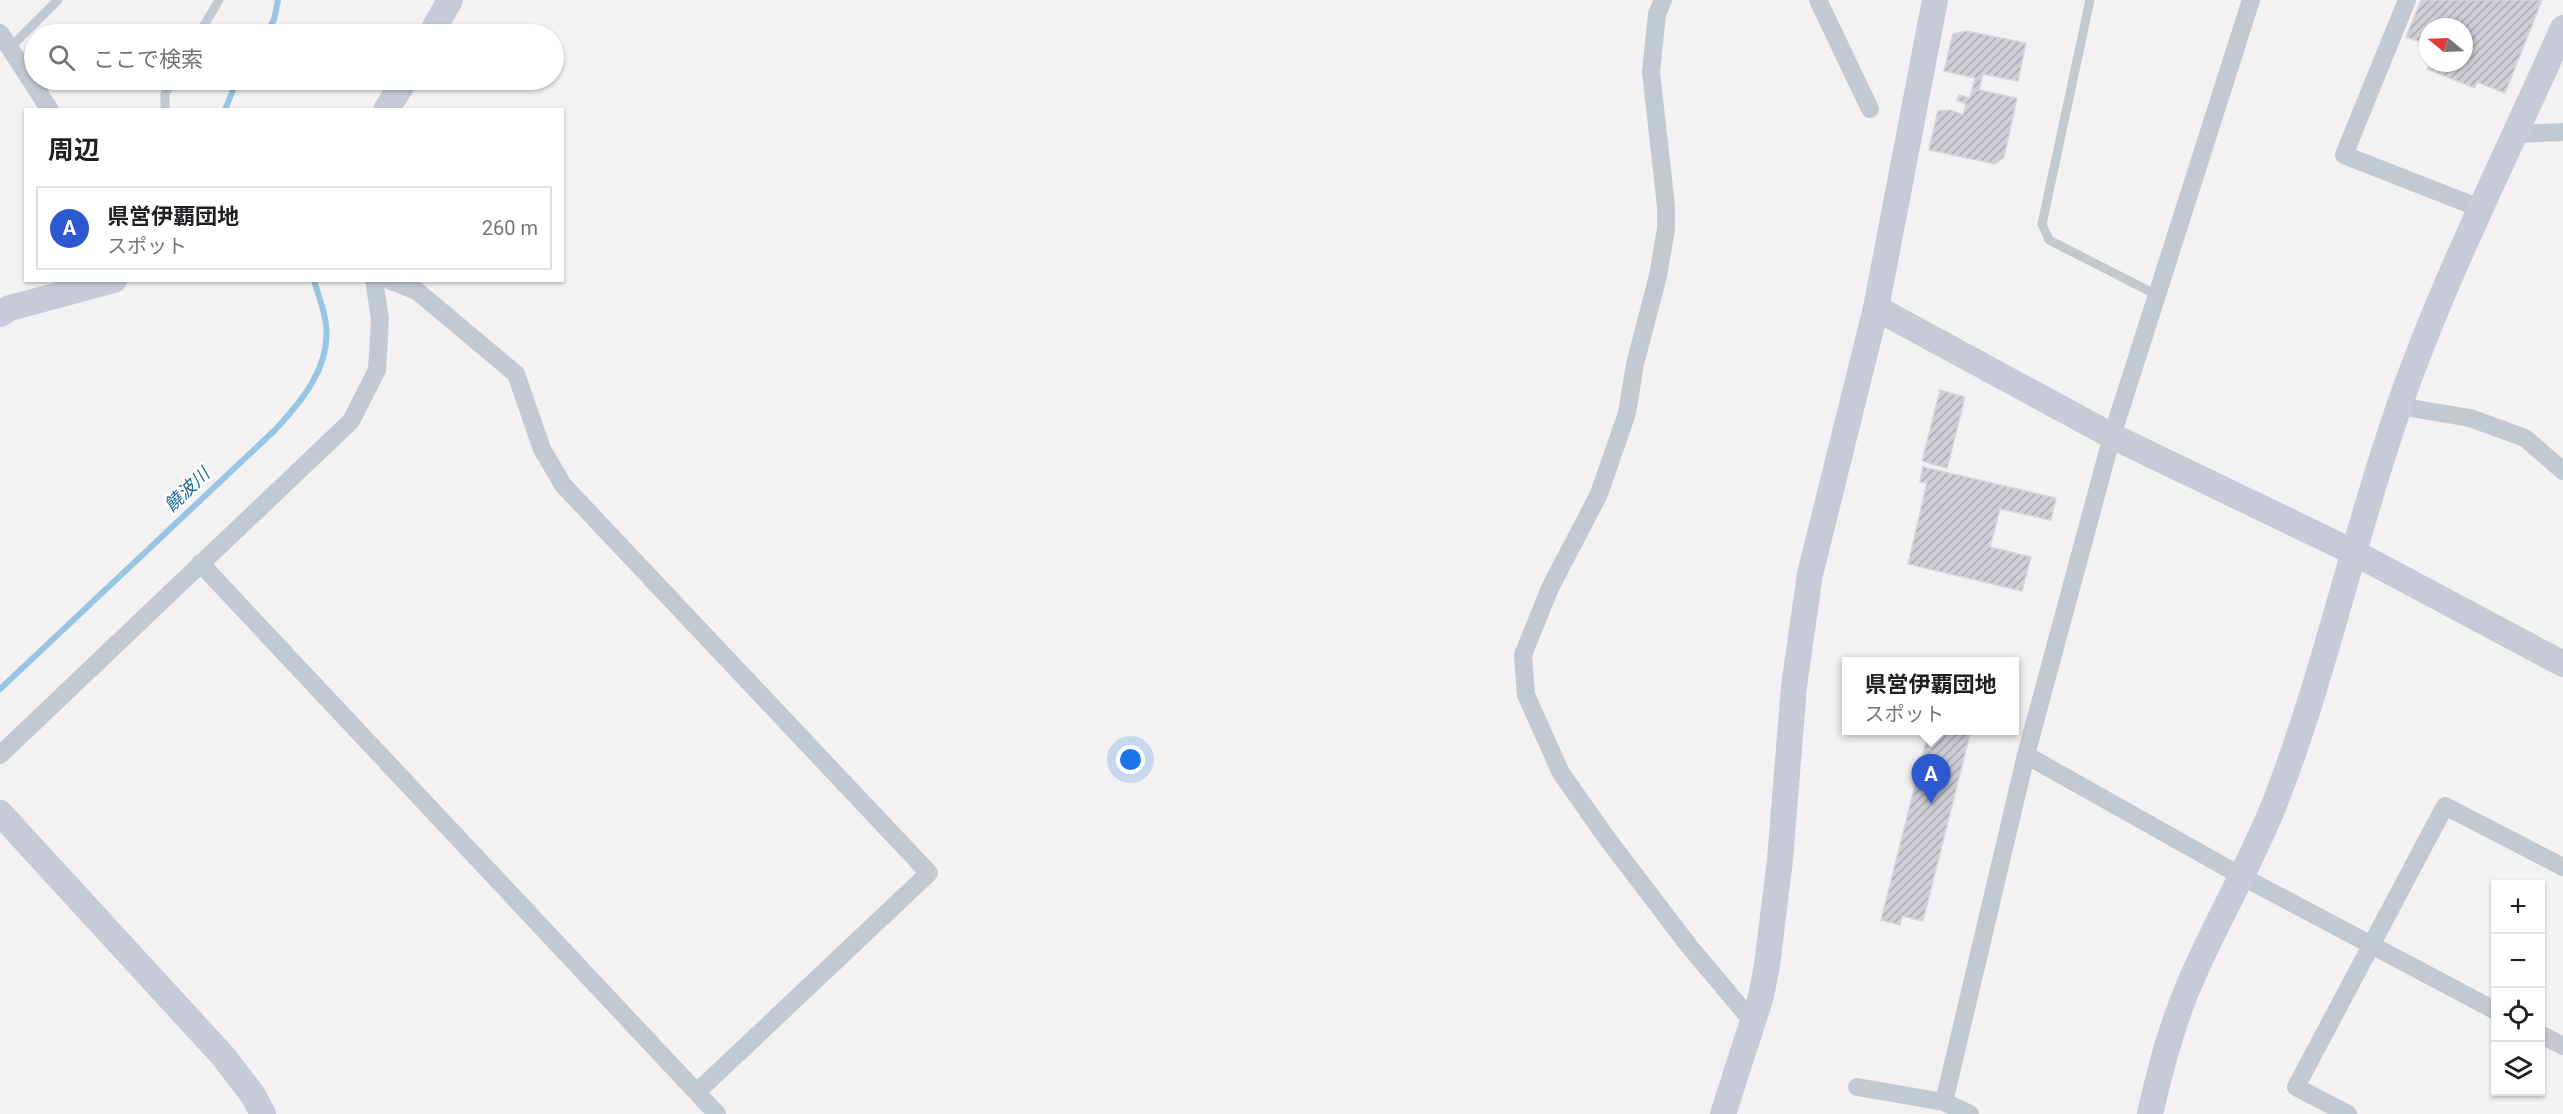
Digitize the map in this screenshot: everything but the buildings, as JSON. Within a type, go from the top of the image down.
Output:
[{"type":"street","points":[[437,24],[450,0]]},
{"type":"street","points":[[1663,0],[1657,14],[1651,72],[1666,206],[1666,229],[1658,276],[1635,364],[1627,413],[1599,494],[1550,588],[1523,656],[1526,695],[1568,783],[1682,937],[1752,1021]]},
{"type":"street","points":[[1818,0],[1870,109]]},
{"type":"street","points":[[1723,1114],[1761,996],[1767,965],[1780,860],[1794,686],[1810,574],[1876,308],[1935,0]]},
{"type":"street","points":[[1944,1102],[2026,755],[2112,436],[2251,0]]},
{"type":"street","points":[[2407,0],[2344,155],[2482,209]]},
{"type":"street","points":[[2150,1114],[2163,1056],[2189,985],[2243,877],[2276,802],[2302,727],[2399,406],[2428,330],[2563,28]]},
{"type":"street","points":[[5,41],[24,70]]},
{"type":"street","points":[[37,90],[49,108]]},
{"type":"street","points":[[387,108],[399,90]]},
{"type":"street","points":[[2516,134],[2563,132]]},
{"type":"street","points":[[0,314],[10,308],[107,282]]},
{"type":"street","points":[[0,754],[351,421],[377,370],[380,319],[374,282]]},
{"type":"street","points":[[394,282],[417,291],[516,374],[542,449],[564,485],[929,873],[697,1092]]},
{"type":"street","points":[[1876,308],[2112,436],[2355,553],[2563,664]]},
{"type":"street","points":[[2399,406],[2469,418],[2525,438],[2563,471]]},
{"type":"street","points":[[200,563],[717,1114]]},
{"type":"street","points":[[2026,755],[2243,877],[2491,1008]]},
{"type":"street","points":[[2348,1114],[2296,1087],[2445,806],[2563,867]]},
{"type":"street","points":[[0,813],[223,1056],[254,1095],[263,1114]]},
{"type":"street","points":[[2545,1036],[2563,1046]]},
{"type":"street","points":[[1857,1087],[1944,1102],[1970,1114]]},
{"type":"lane","points":[[27,24],[58,0]]},
{"type":"lane","points":[[205,24],[219,0]]},
{"type":"lane","points":[[2090,0],[2042,224],[2049,240],[2157,296]]},
{"type":"lane","points":[[5,41],[24,26]]},
{"type":"lane","points":[[165,108],[167,90]]},
{"type":"waterway","name":"饒波川","points":[[271,24],[278,0]]},
{"type":"waterway","name":"饒波川","points":[[226,108],[233,90]]},
{"type":"waterway","name":"饒波川","points":[[0,689],[275,430],[295,408],[312,383],[324,355],[326,325],[315,282]]},
{"type":"place","name":"県営伊覇団地","points":[[1931,804]]}]
